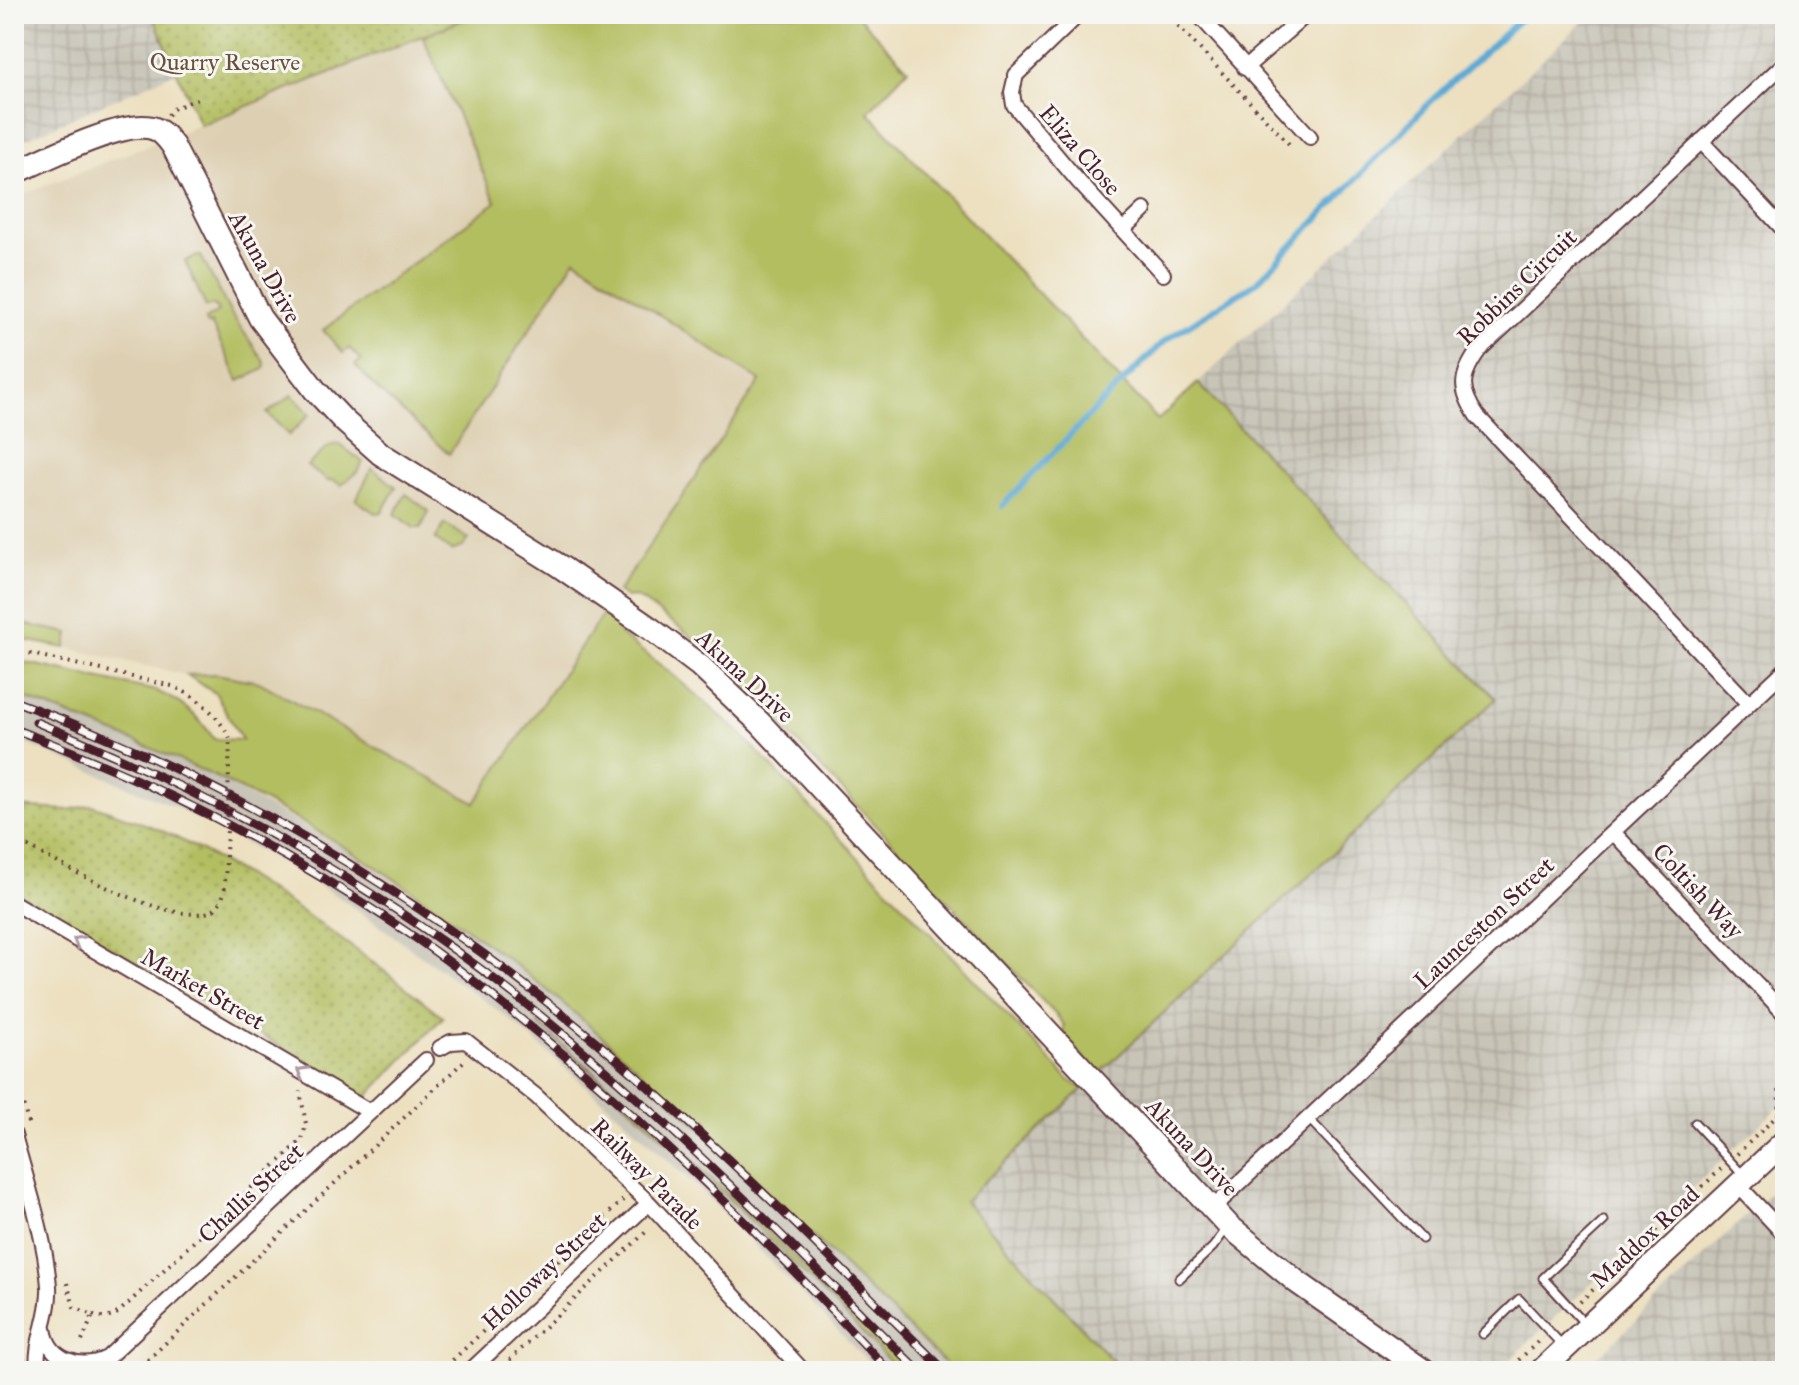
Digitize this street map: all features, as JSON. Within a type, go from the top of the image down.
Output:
[{"type":"street","name":"Eliza Close","points":[[1079,14],[1018,72],[1013,83],[1013,100],[1021,117],[1163,274]]},
{"type":"street","points":[[1198,14],[1310,137]]},
{"type":"street","points":[[1245,68],[1307,14]]},
{"type":"street","name":"Robbins Circuit","points":[[1749,704],[1477,416],[1467,401],[1463,383],[1468,365],[1479,350],[1785,63]]},
{"type":"street","points":[[14,173],[111,132],[136,127],[156,129]]},
{"type":"street","name":"Akuna Drive","points":[[156,129],[173,146],[260,318],[310,384],[344,421],[381,454],[558,565],[700,666],[771,734],[1229,1226],[1297,1282],[1424,1371]]},
{"type":"street","points":[[1701,141],[1785,231]]},
{"type":"street","points":[[1123,230],[1144,210]]},
{"type":"street","name":"Launceston Street","points":[[1213,1208],[1785,670]]},
{"type":"street","name":"Coltish Way","points":[[1613,832],[1785,1014]]},
{"type":"street","name":"Market Street","points":[[14,903],[370,1112]]},
{"type":"street","name":"Railway Parade","points":[[440,1048],[451,1042],[466,1041],[536,1096],[649,1203],[803,1371]]},
{"type":"street","name":"Challis Street","points":[[97,1371],[107,1358],[426,1060]]},
{"type":"street","points":[[14,1135],[49,1289],[37,1346],[38,1371]]},
{"type":"street","name":"Maddox Road","points":[[1541,1371],[1738,1175],[1785,1141]]},
{"type":"street","points":[[1738,1175],[1785,1235]]},
{"type":"street","name":"Holloway Street","points":[[470,1371],[649,1203]]},
{"type":"street","points":[[44,1324],[48,1344],[58,1356],[83,1364],[107,1358]]},
{"type":"street","points":[[14,1350],[19,1371]]},
{"type":"street","name":"Challis Street","points":[[87,1371],[107,1358]]},
{"type":"lane","points":[[1309,1119],[1422,1239]]},
{"type":"lane","points":[[1695,1123],[1738,1175]]},
{"type":"lane","points":[[1588,1327],[1543,1278],[1604,1221]]},
{"type":"lane","points":[[1179,1279],[1213,1247],[1229,1226]]},
{"type":"lane","points":[[1483,1334],[1519,1299],[1565,1349]]},
{"type":"path","points":[[1167,14],[1289,144]]},
{"type":"path","points":[[156,129],[173,109],[197,99]]},
{"type":"path","points":[[14,650],[172,686],[209,708],[230,739],[222,900],[214,910],[204,914],[190,914],[141,902],[14,839]]},
{"type":"path","points":[[136,1371],[466,1059],[440,1048]]},
{"type":"path","points":[[1572,1310],[1738,1175],[1778,1115],[1781,1052],[1785,1048]]},
{"type":"path","points":[[93,1315],[104,1318],[119,1312],[302,1140],[306,1124],[302,1096],[296,1086]]},
{"type":"path","points":[[615,1191],[658,1237]]},
{"type":"path","points":[[441,1371],[624,1199]]},
{"type":"path","points":[[498,1371],[649,1229]]},
{"type":"path","points":[[1507,1371],[1549,1331]]},
{"type":"shaded area","points":[[14,14],[151,14],[176,72],[14,144]]},
{"type":"shaded area","points":[[1591,14],[1785,14],[1785,1101],[1498,1371],[1122,1371],[964,1201],[1496,699],[1198,383]]},
{"type":"shaded area","points":[[423,37],[496,202],[344,352],[349,348],[361,361],[356,365],[376,388],[449,454],[575,259],[760,381],[475,803],[259,682],[216,674],[187,675],[66,648],[69,633],[14,622],[14,198]]},
{"type":"shaded area","points":[[14,694],[131,740],[216,778],[343,848],[480,939],[627,1059],[953,1371],[912,1371],[668,1136],[577,1058],[719,1188],[899,1371],[877,1371],[710,1199],[506,1016],[342,899],[272,857],[176,807],[14,738]]},
{"type":"shaded area","points":[[1785,1179],[1785,1371],[1583,1371]]},
{"type":"green space","name":"Quarry Reserve","points":[[152,14],[477,14],[200,125]]},
{"type":"green space","points":[[477,14],[856,14],[908,69],[868,112],[1158,420],[1198,383],[1496,699],[1099,1074],[1064,1037],[1064,1025],[1057,1016],[734,676],[687,633],[644,602],[635,597],[626,598],[618,592],[760,381],[575,259],[449,454],[376,388],[355,365],[361,360],[349,348],[343,353],[323,330],[496,202],[423,37]]},
{"type":"green space","points":[[201,256],[230,312],[265,363],[264,369],[239,381],[211,323],[207,325],[205,320],[218,312],[214,305],[206,307],[185,261]]},
{"type":"green space","points":[[292,395],[310,414],[289,435],[267,413]]},
{"type":"green space","points":[[339,444],[363,462],[357,472],[341,485],[333,480],[328,481],[307,466],[329,446]]},
{"type":"green space","points":[[372,468],[396,487],[382,512],[375,513],[356,500]]},
{"type":"green space","points":[[406,494],[429,511],[421,528],[414,528],[395,514]]},
{"type":"green space","points":[[445,524],[469,539],[463,547],[451,551],[435,539]]},
{"type":"green space","points":[[603,614],[616,623],[621,635],[738,731],[1069,1080],[1080,1087],[1086,1086],[964,1201],[1122,1371],[953,1371],[634,1065],[548,991],[482,940],[372,864],[256,797],[166,755],[14,694],[14,660],[156,691],[189,710],[214,739],[242,740],[216,694],[187,675],[216,674],[259,682],[475,803]]},
{"type":"green space","points":[[14,622],[69,633],[66,648],[14,638]]},
{"type":"green space","points":[[92,805],[167,833],[240,873],[344,941],[443,1017],[367,1097],[14,891],[14,807],[68,810]]},
{"type":"green space","points":[[537,1023],[668,1136],[912,1371],[899,1371],[722,1193]]},
{"type":"waterway","points":[[1002,506],[1167,339],[1257,282],[1432,100],[1526,14]]},
{"type":"railway","points":[[14,701],[173,768],[250,807],[399,895],[470,944],[539,996],[650,1088],[778,1207],[945,1371]]},
{"type":"railway","points":[[36,722],[107,752],[246,820],[378,898],[442,941],[564,1035],[656,1115],[919,1371]]},
{"type":"railway","points":[[14,729],[115,770],[214,817],[355,898],[438,954],[545,1039],[679,1158],[765,1241],[889,1371]]}]
